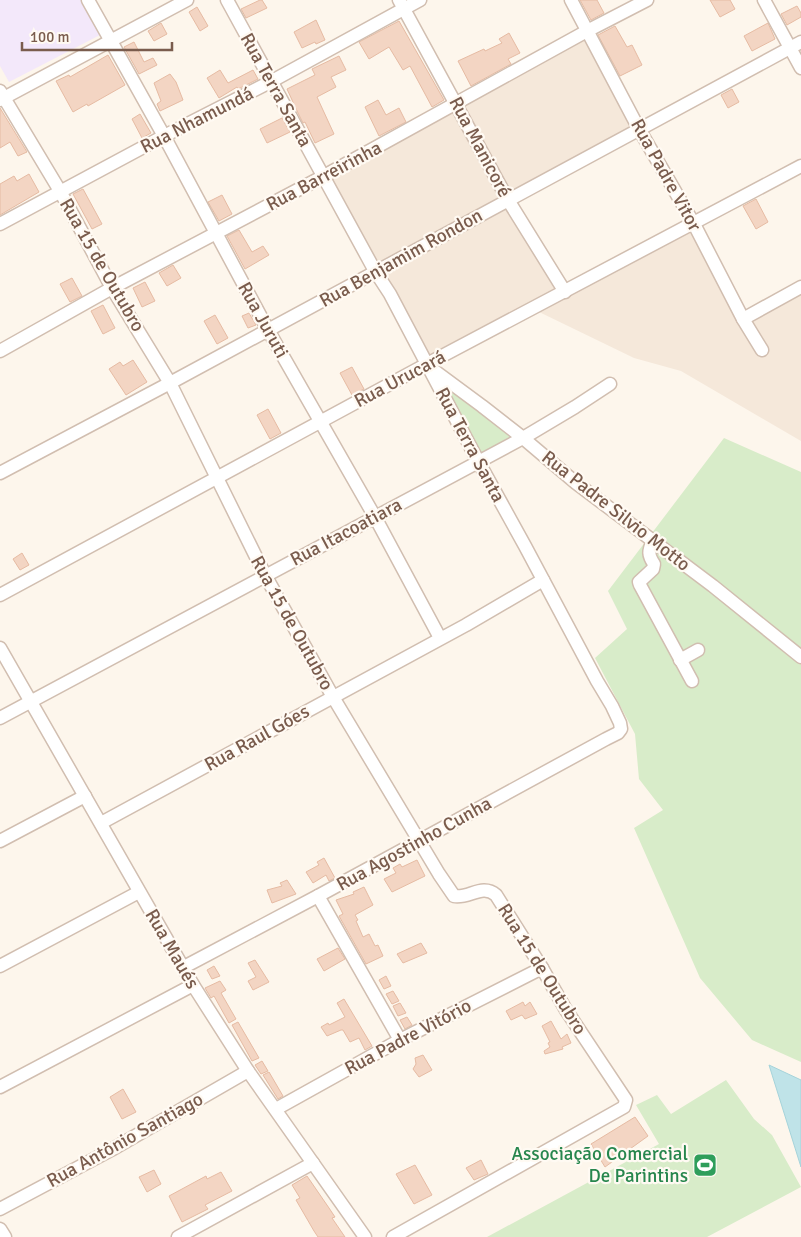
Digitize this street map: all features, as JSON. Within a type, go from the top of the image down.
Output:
[{"type":"street","name":"Rua Juruti","points":[[88,0],[164,136],[268,330],[375,517],[440,638]]},
{"type":"street","points":[[1,96],[111,42],[187,0]]},
{"type":"street","name":"Rua Terra Santa","points":[[227,0],[374,271],[390,294],[478,461],[612,706]]},
{"type":"street","name":"Rua Nhamundá","points":[[0,224],[164,136],[272,81],[402,4],[420,0]]},
{"type":"street","name":"Rua Padre Vitor","points":[[571,0],[639,128],[694,224],[743,319],[762,350]]},
{"type":"street","name":"Rua Barreirinha","points":[[0,351],[112,288],[324,176],[647,0]]},
{"type":"street","points":[[764,0],[795,45],[801,68]]},
{"type":"street","name":"Rua Manicoré","points":[[402,4],[508,200],[564,292]]},
{"type":"street","name":"Rua Benjamim Rondon","points":[[0,473],[795,45]]},
{"type":"street","name":"Rua 15 de Outubro","points":[[1,96],[60,191],[112,288],[170,383],[265,575],[332,697],[419,842],[454,896],[459,897],[482,890],[496,895],[566,1010],[624,1096],[626,1102],[624,1106],[393,1237]]},
{"type":"street","name":"Rua Urucará","points":[[0,595],[801,166]]},
{"type":"street","points":[[743,319],[801,287]]},
{"type":"street","name":"Rua Padre Silvio Motto","points":[[428,366],[523,438],[576,483],[713,586],[801,656]]},
{"type":"street","name":"Rua Itacoatiara","points":[[0,718],[523,438],[576,407],[610,384]]},
{"type":"street","points":[[653,541],[648,551],[654,564],[654,569],[639,582],[640,586],[692,681]]},
{"type":"street","name":"Rua Raul Góes","points":[[101,823],[543,580]]},
{"type":"street","name":"Rua Maués","points":[[0,648],[193,985],[248,1070],[365,1237]]},
{"type":"street","points":[[680,660],[698,650]]},
{"type":"street","name":"Rua Agostinho Cunha","points":[[184,967],[419,842],[618,733],[620,723],[612,706]]},
{"type":"street","points":[[0,841],[85,796]]},
{"type":"street","points":[[0,966],[139,892]]},
{"type":"street","points":[[318,896],[400,1040]]},
{"type":"street","name":"Rua Padre Vitório","points":[[276,1110],[400,1040],[542,968]]},
{"type":"street","points":[[0,1087],[193,985]]},
{"type":"street","name":"Rua Antônio Santiago","points":[[0,1209],[112,1150],[248,1070]]},
{"type":"street","points":[[178,1237],[314,1163]]},
{"type":"street","points":[[0,1229],[5,1237]]},
{"type":"shaded area","points":[[0,0],[82,0],[102,34],[9,82],[0,66]]},
{"type":"shaded area","points":[[592,33],[641,125],[510,199],[564,295],[697,225],[746,318],[801,288],[801,441],[681,371],[634,358],[535,310],[431,365],[330,177]]},
{"type":"green space","points":[[427,364],[521,437],[477,461]]},
{"type":"green space","points":[[724,438],[801,472],[801,1062],[752,1040],[700,978],[634,828],[663,810],[639,779],[635,734],[595,658],[627,629],[608,591]]},
{"type":"green space","name":"Associação Comercial De Parintins","points":[[726,1080],[754,1119],[772,1135],[801,1187],[707,1237],[487,1237],[659,1144],[636,1105],[657,1095],[671,1114]]},
{"type":"water","points":[[769,1065],[801,1080],[801,1167]]},
{"type":"building","points":[[262,0],[267,8],[246,18],[241,9]]},
{"type":"building","points":[[580,0],[597,0],[604,13],[591,20]]},
{"type":"building","points":[[710,0],[730,0],[735,9],[720,17]]},
{"type":"building","points":[[797,6],[801,17],[787,25],[781,14]]},
{"type":"building","points":[[197,7],[208,26],[200,31],[189,12]]},
{"type":"building","points":[[316,20],[325,40],[302,48],[294,32]]},
{"type":"building","points":[[399,21],[444,100],[432,107],[410,66],[403,70],[389,47],[369,59],[359,42]]},
{"type":"building","points":[[161,23],[167,34],[154,41],[148,31]]},
{"type":"building","points":[[768,23],[775,39],[752,51],[744,36]]},
{"type":"building","points":[[615,26],[627,47],[632,45],[642,65],[620,76],[598,35]]},
{"type":"building","points":[[509,33],[520,53],[508,59],[511,64],[471,86],[458,61],[502,43],[499,39]]},
{"type":"building","points":[[134,42],[144,62],[153,58],[157,65],[139,74],[124,47]]},
{"type":"building","points":[[108,55],[125,85],[88,106],[87,104],[73,112],[56,81],[69,75],[70,77]]},
{"type":"building","points":[[339,56],[346,70],[331,77],[336,87],[317,97],[334,134],[315,143],[287,89],[315,75],[312,69]]},
{"type":"building","points":[[220,70],[228,83],[253,70],[258,79],[238,89],[237,87],[219,98],[207,78]]},
{"type":"building","points":[[170,74],[176,82],[183,100],[160,111],[157,104],[161,101],[154,83]]},
{"type":"building","points":[[732,89],[739,102],[728,108],[721,95]]},
{"type":"building","points":[[378,100],[386,115],[399,108],[406,122],[379,136],[365,107]]},
{"type":"building","points":[[0,108],[27,152],[18,156],[10,142],[0,148]]},
{"type":"building","points":[[140,114],[151,133],[142,138],[132,119]]},
{"type":"building","points":[[282,118],[290,132],[267,143],[260,129]]},
{"type":"building","points":[[29,174],[39,192],[0,215],[0,184],[14,176],[17,181]]},
{"type":"building","points":[[83,189],[102,224],[92,229],[73,194]]},
{"type":"building","points":[[222,195],[232,214],[219,221],[208,202]]},
{"type":"building","points":[[756,199],[768,222],[756,229],[743,206]]},
{"type":"building","points":[[239,230],[252,252],[263,246],[269,255],[245,269],[227,236]]},
{"type":"building","points":[[173,265],[181,278],[167,286],[159,273]]},
{"type":"building","points":[[72,278],[82,296],[70,302],[60,284]]},
{"type":"building","points":[[145,282],[155,301],[142,307],[133,288]]},
{"type":"building","points":[[103,305],[115,328],[103,334],[91,311]]},
{"type":"building","points":[[249,313],[256,325],[248,328],[242,316]]},
{"type":"building","points":[[215,315],[228,338],[217,344],[204,321]]},
{"type":"building","points":[[133,360],[147,382],[126,395],[109,369],[120,362],[123,366]]},
{"type":"building","points":[[352,367],[364,389],[352,395],[340,373]]},
{"type":"building","points":[[268,409],[281,433],[270,439],[257,415]]},
{"type":"building","points":[[22,553],[29,565],[20,570],[13,559]]},
{"type":"building","points":[[324,858],[335,878],[329,881],[326,875],[313,883],[306,872],[319,865],[317,862]]},
{"type":"building","points":[[417,860],[425,876],[392,892],[384,879],[396,873],[393,868],[400,864],[402,867]]},
{"type":"building","points":[[287,880],[296,894],[272,903],[267,890],[282,886],[280,883]]},
{"type":"building","points":[[364,887],[373,905],[355,915],[358,920],[356,921],[363,937],[369,934],[375,946],[378,945],[383,956],[366,964],[339,916],[343,914],[336,900],[354,894],[353,892]]},
{"type":"building","points":[[421,943],[427,953],[403,963],[397,954]]},
{"type":"building","points":[[338,948],[345,959],[324,971],[317,959]]},
{"type":"building","points":[[255,960],[269,982],[253,990],[248,981],[256,977],[248,963]]},
{"type":"building","points":[[214,966],[220,976],[212,979],[207,970]]},
{"type":"building","points":[[386,976],[391,986],[384,989],[379,980]]},
{"type":"building","points":[[220,981],[226,990],[221,993],[236,1019],[229,1023],[214,996],[211,998],[205,988]]},
{"type":"building","points":[[393,991],[399,1001],[392,1004],[386,994]]},
{"type":"building","points":[[344,999],[372,1046],[365,1050],[359,1038],[350,1042],[343,1030],[327,1036],[321,1027],[345,1017],[337,1003]]},
{"type":"building","points":[[523,1002],[525,1006],[530,1002],[537,1014],[525,1019],[522,1015],[511,1020],[506,1011]]},
{"type":"building","points":[[400,1003],[406,1013],[398,1016],[393,1006]]},
{"type":"building","points":[[407,1017],[412,1025],[405,1029],[400,1020]]},
{"type":"building","points":[[551,1021],[561,1039],[567,1034],[571,1043],[562,1047],[563,1049],[545,1054],[544,1051],[550,1047],[548,1043],[550,1042],[542,1026]]},
{"type":"building","points":[[238,1022],[259,1058],[252,1061],[232,1025]]},
{"type":"building","points":[[423,1055],[432,1070],[419,1077],[413,1069],[416,1064],[415,1058]]},
{"type":"building","points":[[262,1061],[268,1071],[261,1074],[255,1065]]},
{"type":"building","points":[[269,1072],[283,1096],[278,1099],[263,1075]]},
{"type":"building","points":[[123,1089],[136,1112],[122,1119],[110,1097]]},
{"type":"building","points":[[635,1117],[648,1136],[605,1167],[591,1144]]},
{"type":"building","points":[[481,1160],[488,1174],[474,1180],[466,1168]]},
{"type":"building","points":[[415,1165],[432,1195],[414,1204],[396,1174]]},
{"type":"building","points":[[154,1170],[161,1184],[147,1192],[139,1177]]},
{"type":"building","points":[[221,1172],[232,1191],[205,1205],[208,1209],[182,1222],[169,1196],[206,1176],[207,1179]]},
{"type":"building","points":[[307,1176],[335,1217],[332,1218],[345,1237],[318,1237],[314,1231],[296,1200],[300,1198],[292,1185]]},
{"type":"place","name":"Associação Comercial De Parintins","points":[[705,1165]]}]
